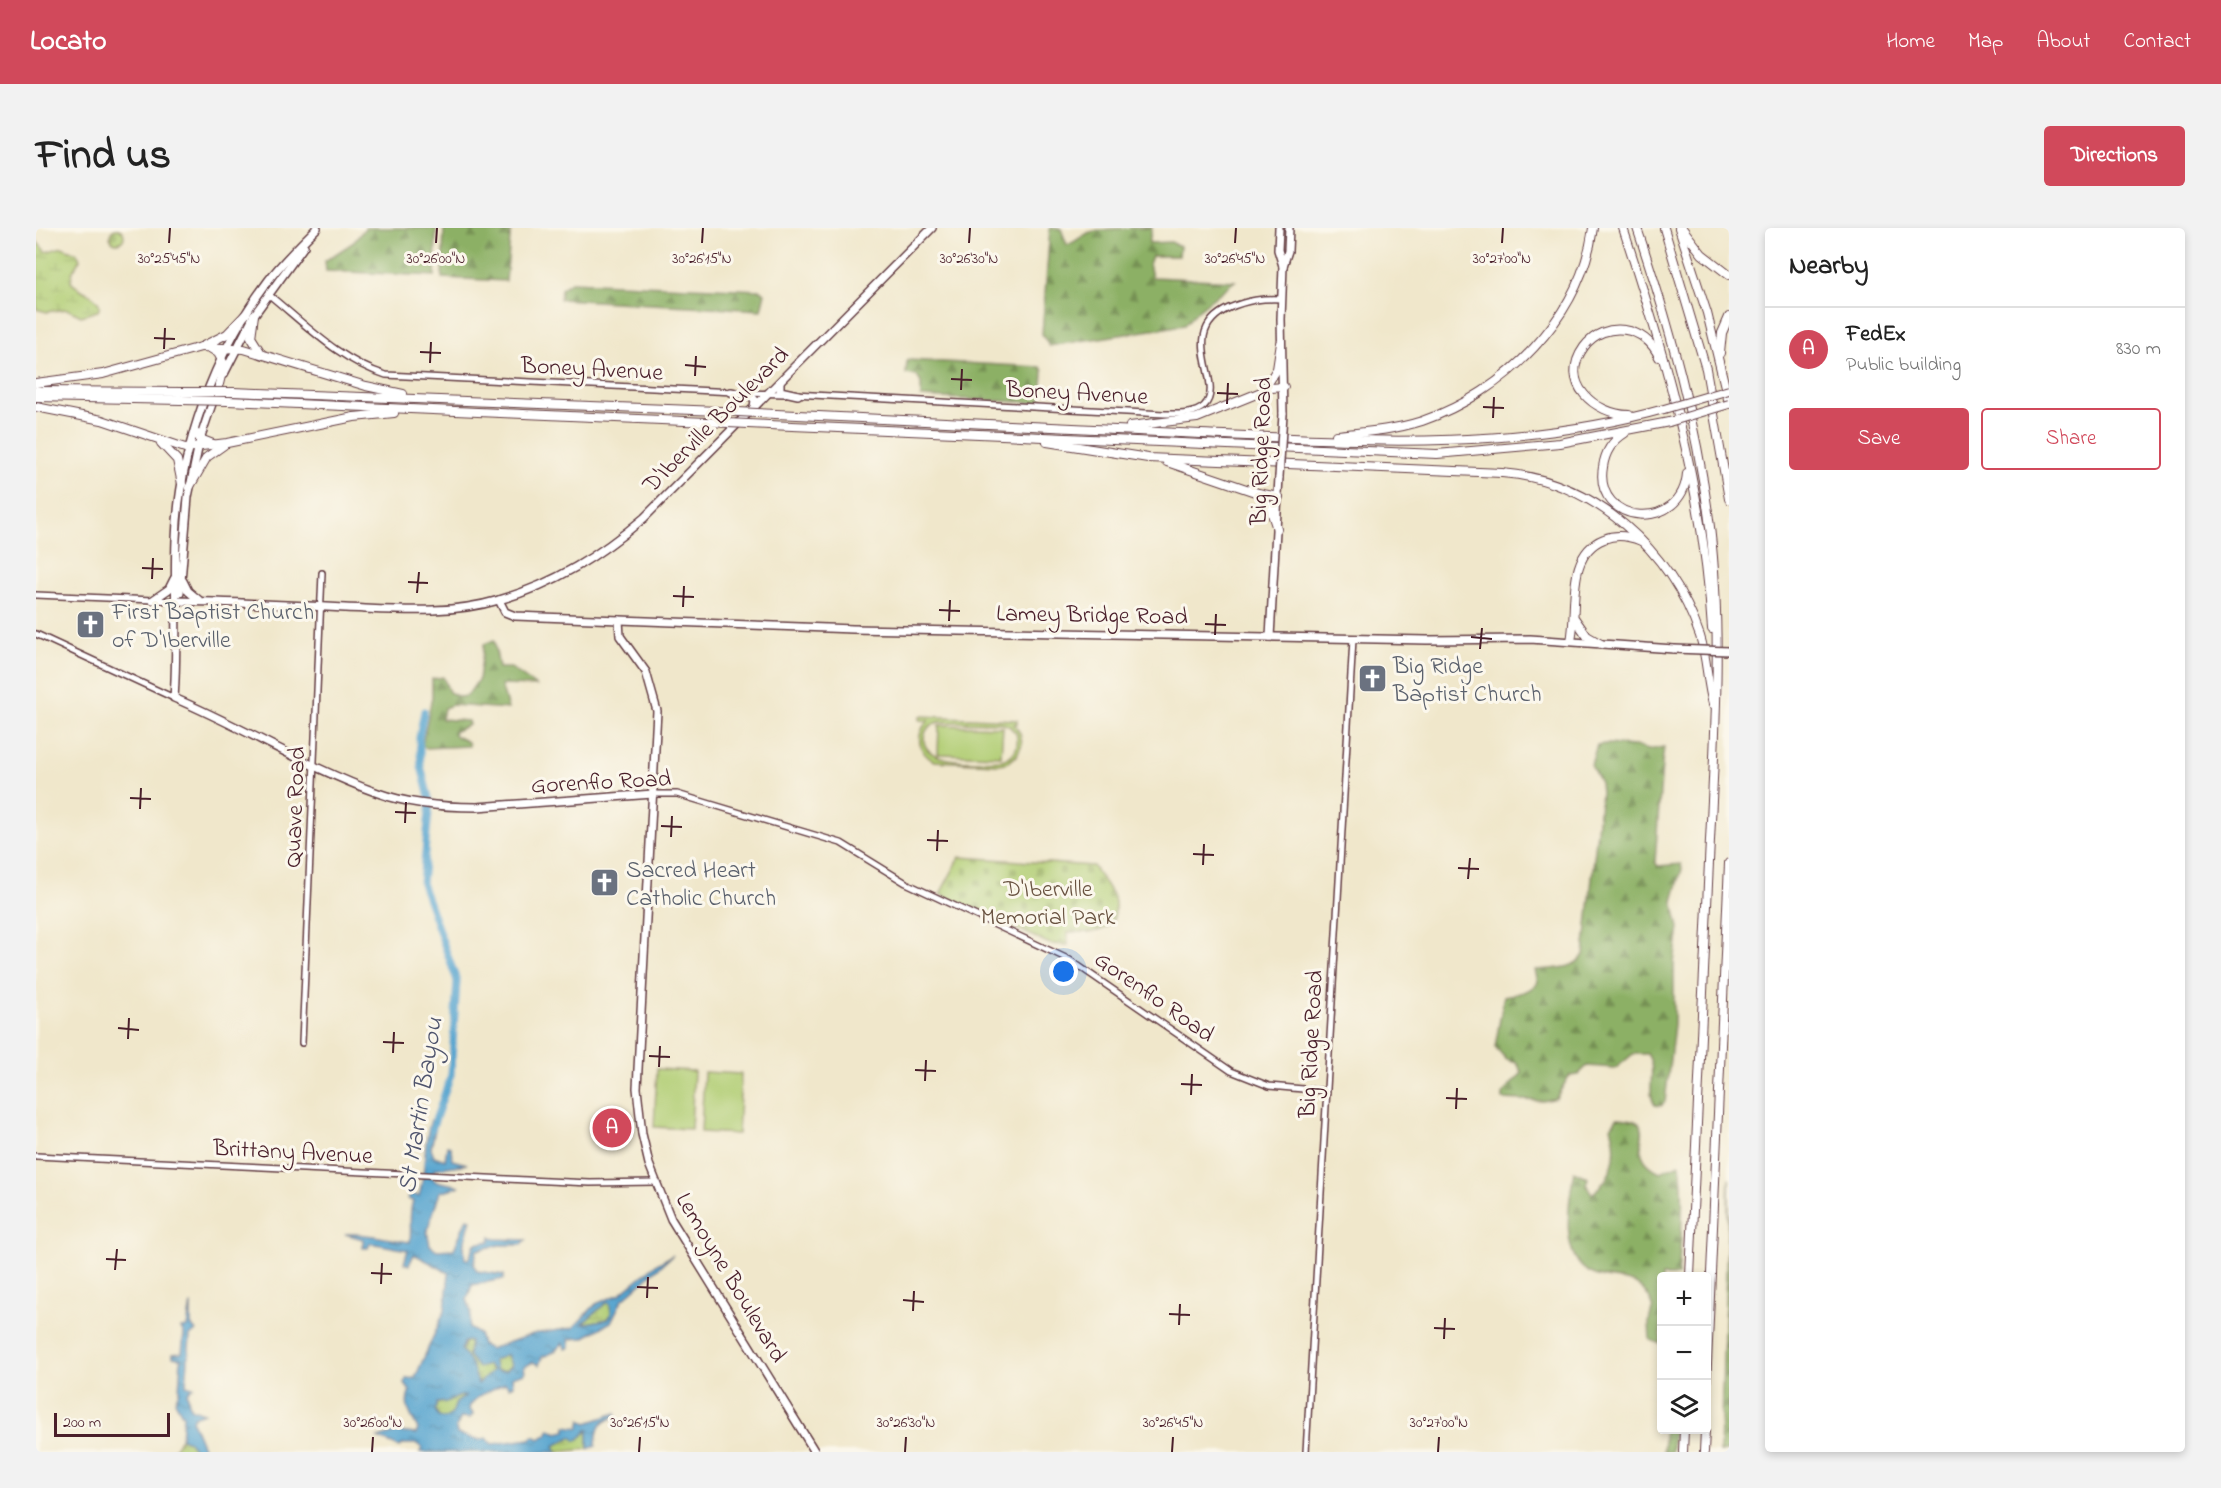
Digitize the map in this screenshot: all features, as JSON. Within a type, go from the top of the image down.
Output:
[{"type":"highway","points":[[1311,438],[1370,433],[1419,422],[1472,399],[1498,381],[1524,358],[1558,315],[1584,265],[1593,228]]},
{"type":"highway","points":[[1623,228],[1653,323],[1684,449],[1702,540],[1713,653],[1717,672]]},
{"type":"highway","points":[[1637,228],[1671,333],[1697,444],[1712,553],[1717,672],[1716,714],[1690,1272]]},
{"type":"highway","points":[[1664,228],[1706,369],[1729,499]]},
{"type":"highway","points":[[1680,228],[1702,254],[1729,275]]},
{"type":"highway","points":[[36,391],[182,396],[228,401],[423,412],[1437,454],[1560,443],[1669,422],[1729,403],[1701,294],[1680,228]]},
{"type":"highway","points":[[205,348],[227,334],[250,314]]},
{"type":"highway","points":[[250,314],[253,343],[268,357]]},
{"type":"highway","points":[[1723,375],[1720,341],[1729,317]]},
{"type":"highway","points":[[1640,416],[1606,412],[1586,398],[1577,372],[1580,356],[1586,345],[1607,331],[1616,329],[1635,331],[1650,342],[1657,352],[1668,380]]},
{"type":"highway","points":[[1263,390],[1274,376],[1281,342]]},
{"type":"highway","points":[[205,348],[222,358],[224,364],[219,384]]},
{"type":"highway","points":[[36,383],[103,374],[205,348],[232,348],[378,389],[436,399]]},
{"type":"highway","points":[[1107,429],[1197,418],[1263,390],[1284,387]]},
{"type":"highway","points":[[36,397],[182,396],[233,392],[1311,438],[1477,440],[1572,430],[1640,416],[1729,390]]},
{"type":"highway","points":[[36,407],[94,418],[158,440],[223,444],[354,417],[423,412]]},
{"type":"highway","points":[[1629,430],[1609,447],[1601,476],[1609,498],[1619,508],[1634,514],[1648,515],[1663,511],[1680,497],[1686,484],[1684,449]]},
{"type":"highway","points":[[1019,437],[1148,458],[1528,476],[1551,481],[1616,518],[1645,543],[1678,586],[1694,620],[1705,655],[1716,714]]},
{"type":"highway","points":[[158,440],[177,460],[186,486]]},
{"type":"highway","points":[[186,486],[207,457],[223,444]]},
{"type":"highway","points":[[1148,458],[1178,465],[1258,493],[1279,497]]},
{"type":"highway","points":[[1258,493],[1270,508],[1277,529]]},
{"type":"highway","points":[[1571,641],[1575,617],[1577,573],[1587,550],[1602,540],[1615,536],[1645,543]]},
{"type":"highway","points":[[1575,617],[1582,631],[1601,644]]},
{"type":"highway","points":[[1707,1380],[1729,863]]},
{"type":"highway","points":[[1724,982],[1729,963]]},
{"type":"highway","points":[[1683,1452],[1684,1434]]},
{"type":"highway","points":[[1704,1452],[1705,1434]]},
{"type":"main road","points":[[250,314],[268,294],[317,228]]},
{"type":"main road","points":[[196,442],[232,348],[269,279],[317,228]]},
{"type":"main road","name":"D'Iberville Boulevard","points":[[177,601],[432,611],[499,600],[571,572],[620,538],[644,518],[932,228]]},
{"type":"main road","name":"Big Ridge Road","points":[[1280,228],[1278,250],[1283,266]]},
{"type":"main road","name":"Big Ridge Road","points":[[1270,637],[1284,387],[1281,342],[1283,266],[1288,251],[1289,228]]},
{"type":"main road","points":[[174,698],[177,601],[186,486],[196,442],[222,358],[232,348]]},
{"type":"main road","points":[[780,381],[780,391],[798,394]]},
{"type":"main road","points":[[731,392],[751,396],[755,400],[754,408]]},
{"type":"main road","points":[[153,600],[169,589],[179,573]]},
{"type":"main road","points":[[179,573],[184,586],[200,601]]},
{"type":"main road","points":[[499,600],[503,610]]},
{"type":"main road","name":"Lamey Bridge Road","points":[[482,604],[515,616],[853,629],[1571,641],[1729,651]]},
{"type":"main road","name":"Lemoyne Boulevard","points":[[619,620],[622,641],[646,672],[656,701],[658,724],[636,1069],[642,1134],[655,1182],[676,1226],[815,1452]]},
{"type":"main road","name":"Gorenflo Road","points":[[174,698],[379,794],[451,806],[477,807],[653,794]]},
{"type":"street","name":"Boney Avenue","points":[[268,294],[348,359],[366,369],[386,375],[798,394],[1156,414],[1194,411],[1202,408],[1208,399],[1203,337],[1210,321],[1222,311],[1246,301],[1282,299]]},
{"type":"street","name":"Quave Road","points":[[302,1043],[322,573]]},
{"type":"street","points":[[36,596],[177,601]]},
{"type":"street","name":"Gorenflo Road","points":[[36,634],[174,698]]},
{"type":"street","name":"Big Ridge Road","points":[[1306,1452],[1353,639]]},
{"type":"street","name":"Gorenflo Road","points":[[653,794],[681,795],[841,843],[906,883],[1070,960],[1216,1063],[1253,1082],[1275,1087],[1326,1091]]},
{"type":"street","name":"Brittany Avenue","points":[[36,1156],[633,1184],[655,1182]]},
{"type":"green space","points":[[365,228],[436,228],[435,276],[326,271],[325,261],[354,242]]},
{"type":"green space","points":[[444,228],[511,228],[506,281],[442,278]]},
{"type":"green space","points":[[1050,228],[1061,229],[1067,245],[1093,231],[1152,228],[1149,243],[1171,242],[1180,246],[1179,256],[1152,256],[1149,264],[1152,277],[1235,281],[1198,310],[1184,325],[1049,346],[1042,334]]},
{"type":"green space","points":[[117,229],[122,231],[124,236],[122,241],[117,243],[112,241],[110,236],[112,231]]},
{"type":"green space","points":[[36,241],[46,252],[62,247],[77,253],[80,259],[72,273],[71,282],[95,298],[100,306],[98,311],[81,316],[67,309],[47,312],[36,309]]},
{"type":"green space","points":[[571,282],[760,290],[765,293],[761,310],[560,299],[561,289]]},
{"type":"green space","points":[[907,360],[1041,367],[1043,371],[1041,403],[921,397],[921,383],[917,376],[906,374]]},
{"type":"green space","points":[[494,640],[499,668],[511,668],[536,686],[501,685],[508,709],[452,705],[444,708],[442,719],[468,721],[469,725],[455,731],[454,735],[468,742],[469,746],[425,748],[422,745],[432,697],[432,679],[443,677],[449,692],[459,697],[467,696],[479,679],[484,644]]},
{"type":"green space","points":[[920,716],[1017,720],[1017,724],[1014,724],[1020,733],[1022,744],[1017,755],[1009,762],[999,764],[934,761],[921,748],[921,731],[928,721],[920,720]],"holes":[[[938,722],[1001,723],[1009,726],[1016,733],[1017,742],[1013,753],[1002,760],[943,758],[926,748],[924,739],[926,730]]]},
{"type":"green space","points":[[939,725],[1003,727],[1001,756],[938,754]]},
{"type":"green space","points":[[1597,745],[1635,746],[1648,750],[1664,747],[1655,862],[1658,866],[1681,864],[1682,869],[1673,901],[1679,928],[1674,963],[1674,1024],[1665,1102],[1661,1106],[1655,1105],[1652,1099],[1651,1066],[1647,1054],[1633,1054],[1616,1068],[1587,1066],[1578,1075],[1569,1076],[1556,1098],[1543,1101],[1503,1099],[1503,1093],[1522,1073],[1517,1063],[1507,1060],[1495,1047],[1504,996],[1522,992],[1534,986],[1538,982],[1535,970],[1568,966],[1584,955],[1601,792],[1600,783],[1591,765]]},
{"type":"green space","name":"D'Iberville Memorial Park","points":[[960,857],[1093,866],[1114,897],[1114,918],[1104,929],[1068,932],[1068,945],[1050,944],[940,894]]},
{"type":"green space","points":[[657,1069],[694,1071],[691,1129],[654,1127]]},
{"type":"green space","points":[[704,1072],[741,1074],[738,1134],[701,1132]]},
{"type":"green space","points":[[1617,1118],[1632,1120],[1640,1124],[1642,1155],[1648,1164],[1660,1172],[1680,1164],[1682,1206],[1678,1272],[1657,1272],[1657,1343],[1650,1340],[1649,1321],[1653,1306],[1641,1288],[1627,1281],[1592,1274],[1581,1266],[1574,1256],[1570,1242],[1568,1228],[1574,1171],[1588,1178],[1586,1184],[1592,1194],[1605,1180],[1613,1164],[1614,1146],[1611,1127]]},
{"type":"green space","points":[[1729,1178],[1729,1452],[1720,1452]]},
{"type":"green space","points":[[606,1303],[611,1303],[611,1314],[608,1319],[581,1324]]},
{"type":"green space","points":[[470,1340],[468,1355],[481,1367],[488,1365],[494,1371],[477,1385],[461,1350],[465,1342]]},
{"type":"green space","points":[[507,1354],[511,1365],[505,1371],[497,1371],[493,1361]]},
{"type":"green space","points":[[460,1396],[466,1396],[456,1403],[452,1415],[444,1419],[439,1417],[435,1410],[437,1403],[447,1402]]},
{"type":"green space","points":[[588,1430],[588,1449],[557,1452],[553,1446]]},
{"type":"green space","points":[[1664,1434],[1673,1434],[1672,1452],[1664,1452]]},
{"type":"green space","points":[[181,1438],[189,1441],[195,1452],[172,1452]]},
{"type":"water","points":[[431,1120],[436,1124],[431,1148],[434,1156],[445,1160],[447,1146],[451,1147],[452,1160],[467,1164],[434,1169],[435,1181],[460,1186],[440,1192],[427,1231],[430,1245],[437,1250],[454,1249],[467,1218],[471,1219],[464,1245],[465,1259],[469,1259],[475,1244],[490,1241],[491,1236],[495,1239],[526,1240],[521,1245],[499,1245],[477,1250],[474,1265],[477,1271],[504,1275],[504,1279],[472,1285],[467,1299],[471,1312],[469,1328],[479,1334],[482,1345],[490,1349],[533,1334],[573,1328],[596,1304],[620,1294],[655,1265],[673,1255],[622,1300],[611,1322],[583,1338],[569,1339],[570,1347],[566,1349],[563,1343],[554,1352],[542,1357],[539,1365],[533,1362],[524,1367],[525,1373],[512,1377],[513,1385],[509,1387],[505,1383],[479,1396],[469,1408],[473,1414],[470,1418],[461,1417],[456,1428],[457,1434],[480,1440],[486,1438],[492,1444],[530,1439],[534,1436],[539,1439],[547,1435],[550,1429],[557,1433],[566,1431],[566,1426],[579,1428],[581,1420],[587,1423],[616,1413],[616,1416],[600,1426],[596,1446],[588,1449],[588,1430],[577,1441],[571,1437],[554,1446],[557,1452],[420,1452],[422,1448],[417,1444],[404,1444],[399,1447],[378,1438],[397,1432],[416,1434],[418,1429],[407,1401],[410,1391],[405,1384],[406,1379],[415,1378],[445,1310],[449,1273],[414,1254],[409,1265],[404,1263],[408,1250],[370,1243],[368,1248],[363,1248],[363,1239],[345,1234],[368,1235],[410,1242],[413,1201],[408,1199],[410,1194],[419,1196]],"holes":[[[606,1303],[610,1303],[611,1314],[608,1319],[582,1324]],[[470,1341],[468,1355],[478,1368],[488,1365],[493,1370],[478,1384],[472,1365],[461,1350],[464,1342]],[[507,1354],[511,1365],[506,1371],[497,1371],[493,1361]],[[460,1396],[465,1396],[456,1403],[452,1414],[444,1419],[439,1417],[435,1410],[437,1403],[447,1402]]]},
{"type":"water","points":[[191,1304],[191,1325],[196,1331],[190,1336],[186,1385],[193,1387],[187,1392],[190,1408],[204,1413],[193,1417],[192,1421],[205,1452],[195,1452],[189,1441],[181,1438],[183,1416],[175,1401],[179,1391],[181,1359],[173,1357],[173,1354],[182,1353],[184,1333],[181,1328],[187,1327]]},
{"type":"waterway","name":"St Martin Bayou","points":[[424,711],[419,738],[421,766],[430,802],[422,883],[457,981],[451,1075],[432,1129]]},
{"type":"place","name":"First Baptist Church of D'Iberville","points":[[91,625]]},
{"type":"place","name":"Big Ridge Baptist Church","points":[[1372,679]]},
{"type":"place","name":"Sacred Heart Catholic Church","points":[[605,883]]},
{"type":"place","name":"FedEx","points":[[612,1128]]}]
